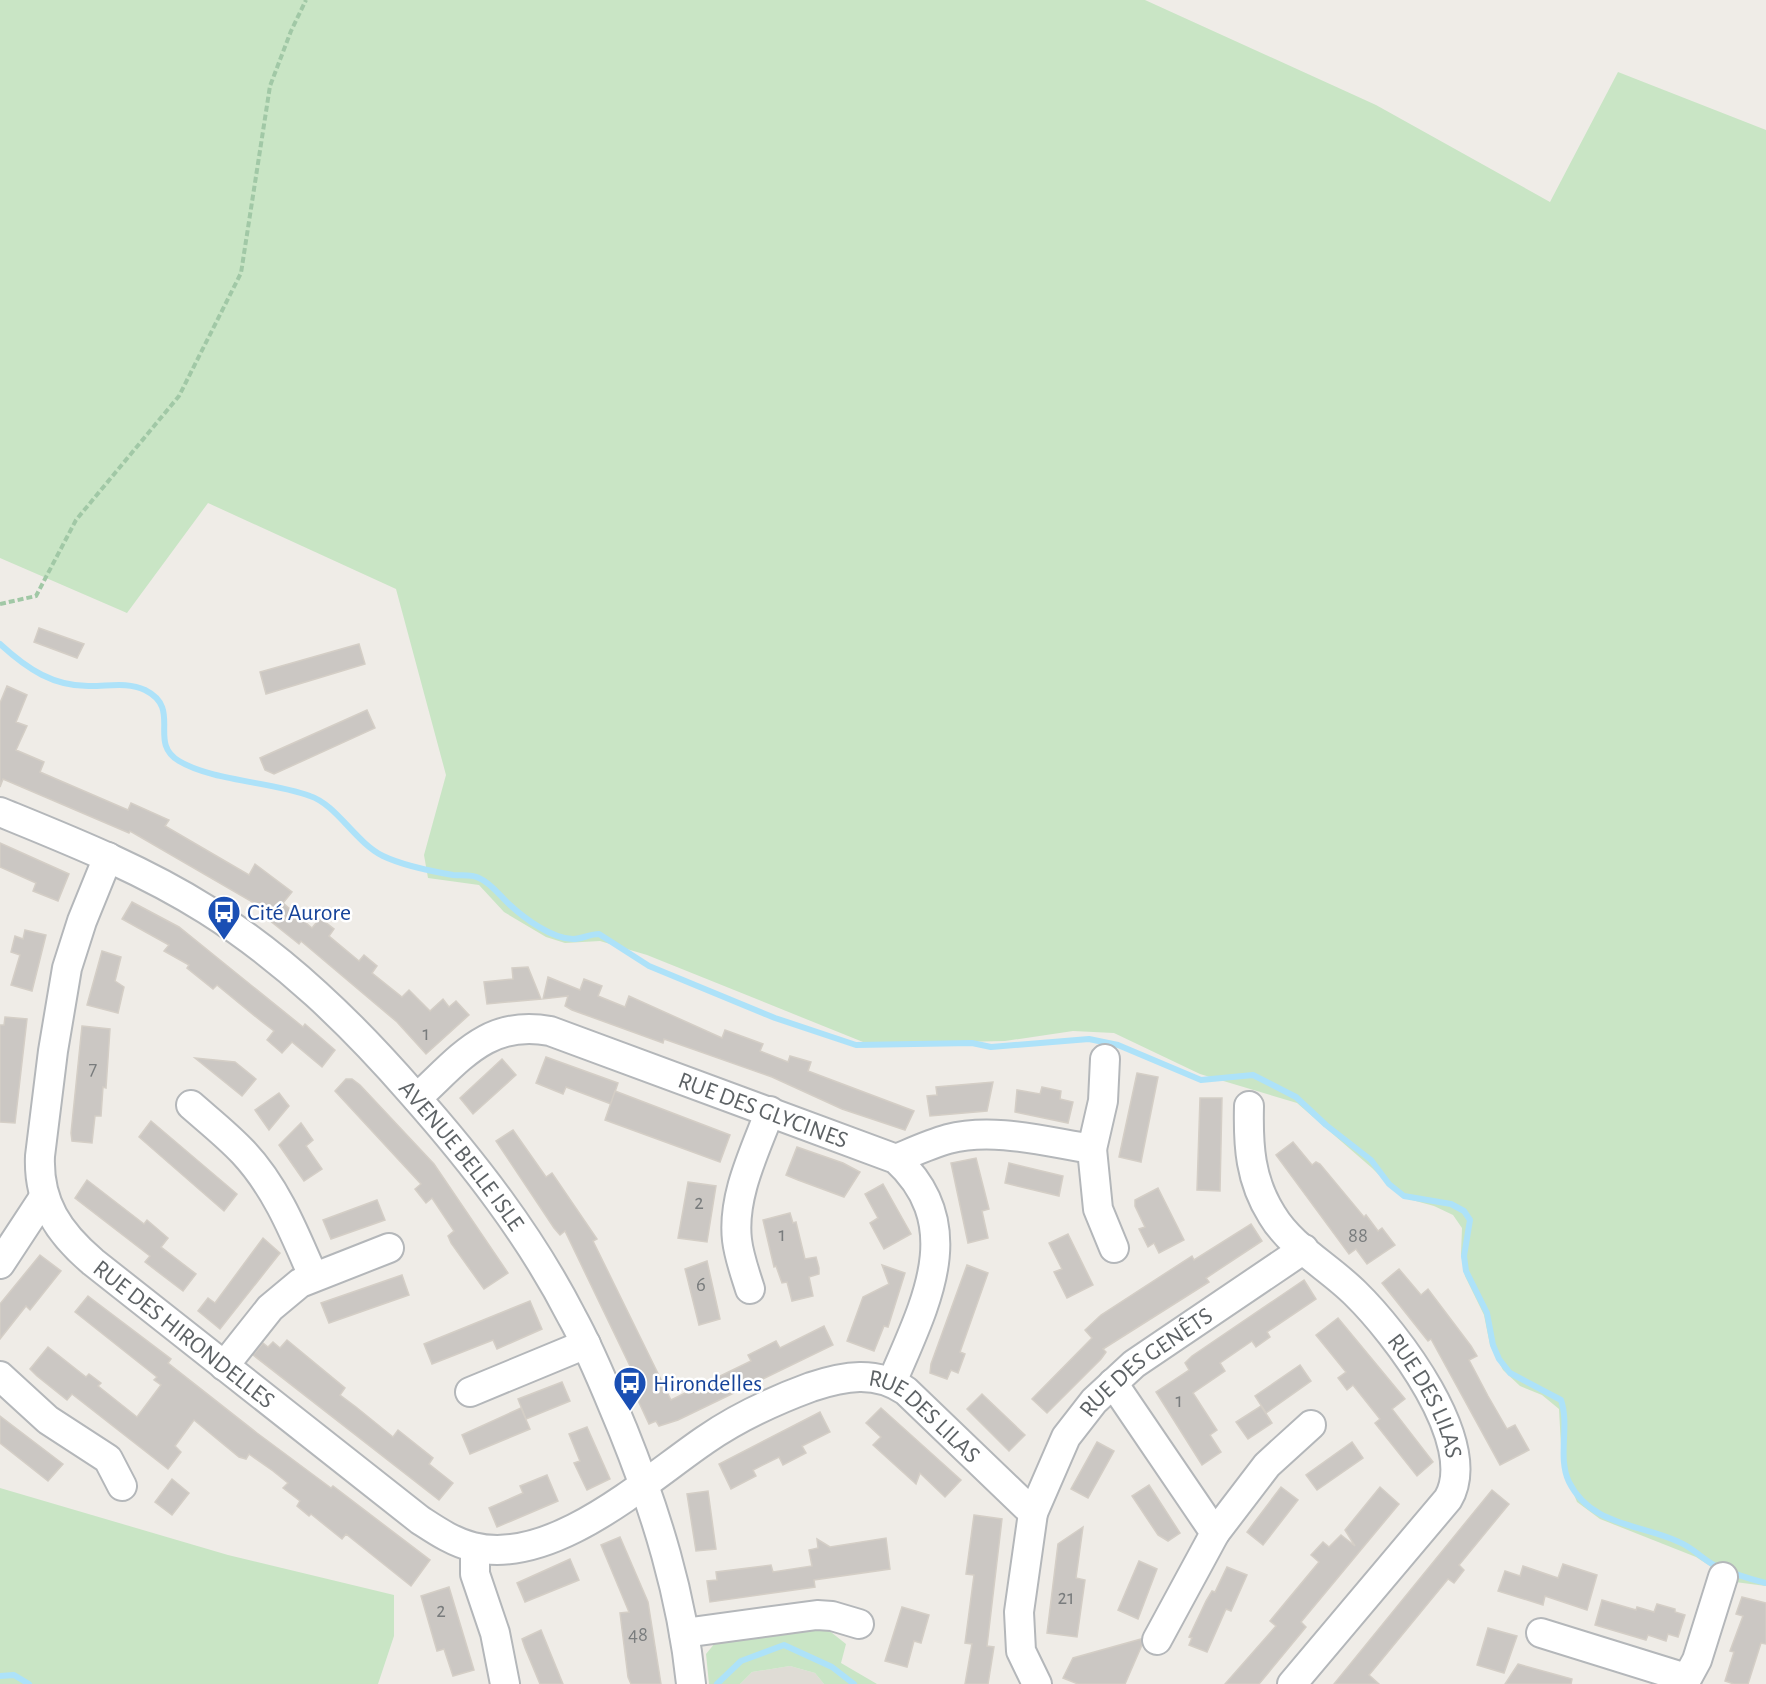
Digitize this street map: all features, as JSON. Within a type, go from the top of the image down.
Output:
[{"type":"street","name":"AVENUE BELLE ISLE","points":[[0,812],[108,857],[206,909],[282,964],[357,1031],[475,1168],[523,1233],[586,1344],[645,1485],[673,1575],[691,1684]]},
{"type":"street","name":"RUE DES HIRONDELLES","points":[[108,857],[82,921],[60,1004],[40,1156],[44,1197],[63,1233],[78,1249],[224,1366],[420,1520],[456,1542],[475,1548],[516,1548],[536,1543],[576,1527],[645,1485]]},
{"type":"street","name":"RUE DES GLYCINES","points":[[417,1098],[482,1040],[517,1028],[550,1030],[896,1159],[914,1179],[926,1198],[936,1227],[937,1246],[932,1276],[892,1382]]},
{"type":"street","points":[[1105,1059],[1103,1101],[1092,1149],[1098,1209],[1114,1248]]},
{"type":"street","points":[[191,1105],[244,1153],[262,1176],[293,1231],[312,1276]]},
{"type":"street","name":"RUE DES LILAS","points":[[1249,1106],[1248,1147],[1255,1182],[1273,1218],[1304,1249],[1358,1295],[1396,1340],[1434,1401],[1452,1442],[1457,1468],[1448,1499],[1292,1684]]},
{"type":"street","points":[[750,1289],[737,1239],[737,1220],[747,1174],[771,1111]]},
{"type":"street","points":[[896,1159],[940,1142],[970,1136],[1012,1137],[1092,1149]]},
{"type":"street","points":[[0,1264],[44,1197]]},
{"type":"street","points":[[224,1366],[270,1308],[300,1283],[312,1276],[389,1248]]},
{"type":"street","name":"RUE DES GENÊTS","points":[[1033,1513],[1066,1437],[1087,1409],[1113,1383],[1144,1357],[1304,1249]]},
{"type":"street","points":[[470,1392],[586,1344]]},
{"type":"street","points":[[0,1376],[48,1420],[108,1459],[122,1486]]},
{"type":"street","name":"RUE DES LILAS","points":[[645,1485],[731,1423],[784,1397],[845,1377],[862,1376],[892,1382],[906,1391],[1033,1513]]},
{"type":"street","points":[[1113,1383],[1215,1533]]},
{"type":"street","points":[[1158,1640],[1215,1533],[1267,1465],[1311,1425]]},
{"type":"street","points":[[1033,1513],[1019,1632],[1026,1666],[1037,1684]]},
{"type":"street","points":[[475,1548],[475,1574],[495,1634],[505,1684]]},
{"type":"street","points":[[1541,1633],[1685,1681],[1697,1660],[1724,1577]]},
{"type":"street","points":[[684,1633],[817,1616],[832,1616],[859,1624]]},
{"type":"path","points":[[0,604],[36,596],[76,520],[178,396],[242,273],[270,86],[291,31],[306,0]]},
{"type":"shaded area","points":[[790,1666],[815,1673],[824,1684],[740,1684],[752,1672]]},
{"type":"green space","points":[[0,0],[1145,0],[1376,105],[1550,202],[1618,72],[1766,130],[1766,1586],[1735,1582],[1696,1557],[1600,1519],[1577,1502],[1562,1465],[1559,1409],[1542,1395],[1520,1386],[1503,1370],[1490,1345],[1484,1315],[1465,1276],[1461,1254],[1462,1228],[1453,1215],[1434,1206],[1401,1197],[1372,1168],[1297,1103],[1200,1074],[1114,1033],[1073,1031],[1005,1041],[868,1044],[647,955],[600,941],[565,943],[546,937],[504,912],[479,885],[428,878],[424,855],[446,775],[396,589],[208,503],[127,613],[0,558]]},
{"type":"green space","points":[[0,1488],[228,1555],[394,1595],[394,1636],[378,1684],[0,1684]]},
{"type":"green space","points":[[822,1625],[846,1644],[841,1663],[877,1684],[824,1684],[815,1673],[790,1666],[752,1672],[740,1684],[709,1684],[706,1654],[715,1643]]},
{"type":"building","points":[[39,628],[84,644],[77,658],[34,642]]},
{"type":"building","points":[[359,644],[365,664],[266,694],[260,672]]},
{"type":"building","points":[[7,686],[27,695],[16,722],[27,726],[16,750],[44,762],[40,772],[128,810],[131,803],[169,820],[165,826],[249,875],[255,864],[292,892],[283,903],[312,928],[320,918],[334,929],[329,936],[359,961],[364,955],[377,966],[372,973],[402,997],[409,990],[430,1011],[443,999],[449,1007],[456,1001],[469,1015],[426,1054],[397,1022],[301,941],[299,944],[269,920],[263,914],[266,910],[130,831],[129,833],[3,779],[0,787],[0,703]]},
{"type":"building","points":[[367,710],[375,728],[274,774],[265,770],[260,758]]},
{"type":"building","points":[[0,843],[69,874],[58,901],[33,891],[36,883],[0,867]]},
{"type":"building","points":[[132,902],[179,927],[303,1027],[305,1024],[335,1050],[322,1067],[292,1042],[282,1053],[267,1040],[274,1031],[217,985],[213,989],[187,968],[189,965],[164,951],[169,945],[122,919]]},
{"type":"building","points":[[25,930],[46,935],[32,991],[11,985],[20,955],[11,952],[15,936],[23,939]]},
{"type":"building","points":[[102,951],[121,957],[115,981],[124,987],[118,1013],[87,1005]]},
{"type":"building","points":[[528,967],[541,999],[487,1004],[484,982],[513,979],[512,968]]},
{"type":"building","points":[[548,977],[580,990],[584,979],[602,986],[598,996],[625,1007],[629,996],[722,1038],[725,1030],[763,1044],[760,1051],[788,1062],[790,1056],[811,1062],[808,1071],[914,1111],[905,1130],[842,1109],[772,1077],[664,1039],[663,1043],[572,1010],[565,1006],[568,996],[543,999]]},
{"type":"building","points":[[5,1017],[27,1019],[15,1123],[0,1122],[0,1025],[4,1025]]},
{"type":"building","points":[[82,1026],[110,1029],[106,1088],[103,1087],[101,1116],[95,1116],[92,1143],[72,1141],[71,1133]]},
{"type":"building","points":[[546,1057],[618,1083],[611,1104],[566,1087],[563,1094],[536,1083]]},
{"type":"building","points":[[195,1058],[235,1062],[256,1079],[242,1096]]},
{"type":"building","points":[[502,1059],[516,1075],[473,1114],[460,1098]]},
{"type":"building","points":[[1137,1073],[1158,1077],[1141,1162],[1119,1157]]},
{"type":"building","points":[[346,1079],[352,1079],[360,1085],[434,1164],[508,1273],[484,1289],[451,1243],[448,1236],[454,1231],[432,1198],[426,1203],[415,1189],[421,1184],[335,1091]]},
{"type":"building","points":[[993,1082],[987,1111],[930,1116],[927,1096],[937,1095],[936,1087]]},
{"type":"building","points":[[1042,1087],[1061,1091],[1060,1099],[1073,1102],[1068,1123],[1015,1112],[1017,1090],[1040,1094]]},
{"type":"building","points":[[615,1091],[730,1135],[720,1162],[605,1120]]},
{"type":"building","points":[[279,1093],[289,1106],[269,1130],[255,1110]]},
{"type":"building","points":[[1200,1098],[1222,1098],[1220,1191],[1197,1190]]},
{"type":"building","points":[[151,1121],[237,1194],[224,1211],[139,1137]]},
{"type":"building","points":[[301,1123],[313,1140],[306,1146],[322,1169],[304,1181],[279,1145]]},
{"type":"building","points":[[513,1130],[546,1177],[552,1173],[597,1239],[593,1241],[671,1400],[751,1361],[748,1355],[776,1341],[780,1348],[824,1326],[833,1345],[678,1420],[659,1426],[656,1421],[649,1424],[635,1394],[642,1391],[565,1231],[560,1235],[554,1228],[496,1141]]},
{"type":"building","points":[[1293,1142],[1312,1165],[1316,1162],[1320,1164],[1364,1217],[1366,1215],[1378,1231],[1382,1228],[1395,1245],[1367,1264],[1356,1249],[1349,1254],[1276,1155]]},
{"type":"building","points":[[797,1147],[843,1163],[860,1172],[844,1197],[786,1175]]},
{"type":"building","points":[[976,1158],[989,1209],[982,1211],[988,1238],[968,1243],[951,1163]]},
{"type":"building","points":[[1009,1163],[1063,1176],[1059,1196],[1005,1183]]},
{"type":"building","points":[[87,1180],[144,1224],[147,1220],[168,1238],[161,1247],[196,1274],[183,1291],[145,1262],[150,1256],[75,1198]]},
{"type":"building","points":[[688,1182],[716,1186],[707,1242],[678,1238]]},
{"type":"building","points":[[883,1184],[911,1234],[884,1249],[870,1223],[878,1218],[865,1194]]},
{"type":"building","points":[[1158,1188],[1184,1240],[1159,1253],[1154,1243],[1148,1247],[1139,1229],[1145,1227],[1135,1206],[1135,1200]]},
{"type":"building","points":[[377,1200],[385,1220],[331,1239],[323,1220]]},
{"type":"building","points":[[790,1213],[793,1223],[796,1222],[805,1259],[816,1257],[819,1268],[819,1274],[809,1277],[813,1296],[792,1301],[787,1282],[782,1283],[776,1266],[774,1267],[763,1220]]},
{"type":"building","points":[[1251,1224],[1262,1241],[1206,1278],[1209,1282],[1103,1349],[1106,1352],[1101,1359],[1047,1413],[1032,1399],[1092,1338],[1085,1330],[1101,1315],[1192,1256],[1194,1260]]},
{"type":"building","points":[[1068,1234],[1093,1285],[1067,1298],[1054,1272],[1062,1269],[1049,1243]]},
{"type":"building","points":[[263,1238],[280,1253],[220,1329],[198,1311],[208,1298],[215,1303]]},
{"type":"building","points":[[40,1255],[61,1271],[30,1310],[26,1306],[0,1339],[0,1304]]},
{"type":"building","points":[[707,1261],[720,1319],[699,1325],[685,1269]]},
{"type":"building","points":[[882,1265],[905,1273],[888,1327],[884,1326],[874,1351],[847,1341],[863,1297],[889,1284]]},
{"type":"building","points":[[967,1265],[988,1273],[960,1352],[965,1354],[958,1373],[951,1370],[947,1379],[930,1373],[931,1364]]},
{"type":"building","points":[[1399,1269],[1421,1295],[1428,1289],[1471,1346],[1477,1356],[1469,1360],[1488,1396],[1507,1429],[1515,1425],[1529,1450],[1500,1465],[1431,1339],[1428,1341],[1382,1283]]},
{"type":"building","points":[[402,1275],[409,1295],[329,1323],[321,1303]]},
{"type":"building","points":[[1304,1280],[1316,1299],[1267,1332],[1270,1337],[1256,1347],[1252,1341],[1220,1363],[1225,1371],[1193,1393],[1217,1430],[1210,1435],[1221,1452],[1202,1465],[1156,1392],[1189,1370],[1185,1363],[1192,1356]]},
{"type":"building","points":[[88,1296],[171,1359],[168,1363],[257,1433],[331,1488],[333,1486],[430,1560],[411,1586],[346,1534],[342,1539],[311,1514],[309,1516],[297,1506],[300,1501],[283,1488],[288,1483],[273,1471],[249,1454],[246,1459],[239,1457],[194,1420],[175,1446],[181,1452],[168,1469],[72,1394],[67,1400],[37,1376],[30,1369],[48,1347],[86,1377],[89,1374],[101,1383],[98,1386],[137,1417],[161,1385],[154,1380],[157,1377],[75,1312]]},
{"type":"building","points":[[530,1301],[542,1329],[497,1349],[493,1340],[432,1364],[424,1344]]},
{"type":"building","points":[[1338,1318],[1405,1399],[1392,1409],[1433,1462],[1417,1476],[1375,1423],[1380,1419],[1353,1385],[1347,1390],[1338,1378],[1346,1372],[1316,1335]]},
{"type":"building","points":[[287,1340],[345,1388],[340,1395],[393,1437],[398,1430],[433,1458],[429,1464],[453,1483],[439,1500],[253,1355],[263,1343],[268,1347],[273,1342],[280,1348]]},
{"type":"building","points":[[1300,1365],[1311,1381],[1266,1413],[1255,1396]]},
{"type":"building","points":[[562,1382],[570,1401],[526,1419],[518,1399]]},
{"type":"building","points":[[982,1394],[1025,1435],[1009,1451],[967,1409]]},
{"type":"building","points":[[1261,1406],[1272,1423],[1248,1439],[1236,1422]]},
{"type":"building","points":[[521,1408],[530,1429],[470,1454],[462,1435]]},
{"type":"building","points":[[881,1408],[961,1480],[945,1497],[920,1473],[916,1484],[873,1445],[881,1437],[866,1423]]},
{"type":"building","points":[[820,1412],[830,1432],[802,1446],[806,1453],[783,1465],[779,1457],[753,1470],[756,1476],[731,1489],[719,1464]]},
{"type":"building","points":[[0,1416],[63,1464],[48,1481],[0,1443]]},
{"type":"building","points":[[587,1427],[610,1479],[587,1490],[574,1463],[580,1461],[569,1434]]},
{"type":"building","points":[[1097,1442],[1114,1451],[1088,1498],[1071,1489]]},
{"type":"building","points":[[1352,1442],[1363,1458],[1317,1490],[1306,1475]]},
{"type":"building","points":[[547,1475],[558,1501],[497,1527],[489,1508],[523,1493],[520,1486]]},
{"type":"building","points":[[172,1479],[189,1493],[172,1515],[155,1502]]},
{"type":"building","points":[[1149,1485],[1180,1533],[1168,1541],[1158,1535],[1132,1496]]},
{"type":"building","points":[[1281,1487],[1298,1500],[1263,1545],[1247,1532]]},
{"type":"building","points":[[1380,1487],[1399,1504],[1301,1622],[1306,1627],[1259,1684],[1225,1684],[1276,1626],[1270,1621],[1319,1562],[1311,1555],[1323,1542],[1329,1547],[1341,1535],[1355,1546],[1345,1530]]},
{"type":"building","points":[[1492,1490],[1509,1504],[1459,1565],[1464,1570],[1454,1583],[1448,1579],[1369,1675],[1379,1684],[1334,1684]]},
{"type":"building","points":[[708,1491],[716,1549],[696,1551],[687,1494]]},
{"type":"building","points":[[974,1515],[1002,1519],[987,1646],[994,1647],[988,1684],[965,1684],[972,1644],[965,1643],[974,1575],[966,1574]]},
{"type":"building","points":[[1083,1527],[1076,1578],[1085,1580],[1077,1637],[1047,1633],[1058,1544]]},
{"type":"building","points":[[620,1537],[648,1602],[661,1684],[631,1684],[628,1677],[620,1613],[629,1612],[601,1545]]},
{"type":"building","points":[[886,1538],[890,1569],[814,1580],[815,1587],[710,1602],[707,1581],[717,1580],[716,1572],[771,1565],[773,1572],[812,1566],[809,1550],[818,1548],[817,1539],[830,1547]]},
{"type":"building","points":[[570,1559],[579,1580],[525,1602],[517,1583]]},
{"type":"building","points":[[1139,1561],[1157,1569],[1138,1619],[1118,1610]]},
{"type":"building","points":[[1563,1564],[1597,1575],[1587,1610],[1545,1596],[1543,1605],[1498,1591],[1505,1571],[1520,1576],[1523,1566],[1558,1578]]},
{"type":"building","points":[[1227,1567],[1247,1575],[1231,1611],[1226,1609],[1207,1652],[1189,1645],[1192,1638],[1189,1637],[1206,1601],[1212,1591],[1215,1592]]},
{"type":"building","points":[[449,1587],[474,1670],[453,1676],[444,1649],[437,1651],[421,1596]]},
{"type":"building","points":[[1742,1597],[1766,1603],[1766,1644],[1761,1643],[1748,1684],[1734,1684],[1725,1681],[1734,1652],[1730,1651],[1743,1616],[1736,1614]]},
{"type":"building","points":[[1602,1600],[1636,1610],[1637,1607],[1654,1612],[1657,1604],[1675,1609],[1675,1612],[1685,1615],[1678,1637],[1668,1634],[1666,1641],[1648,1635],[1646,1640],[1595,1625]]},
{"type":"building","points":[[902,1607],[929,1615],[921,1643],[914,1641],[907,1667],[885,1661]]},
{"type":"building","points":[[1488,1628],[1517,1636],[1504,1673],[1477,1665]]},
{"type":"building","points":[[541,1630],[563,1684],[540,1684],[525,1648],[522,1639]]},
{"type":"building","points":[[1141,1639],[1142,1645],[1125,1684],[1078,1684],[1063,1678],[1073,1658]]},
{"type":"building","points":[[1518,1664],[1572,1679],[1571,1684],[1505,1684]]},
{"type":"waterway","points":[[0,644],[31,669],[53,680],[78,686],[125,685],[145,690],[162,706],[164,735],[170,753],[193,768],[310,796],[329,807],[364,842],[383,856],[426,870],[479,878],[523,916],[556,936],[573,939],[599,934],[649,966],[775,1018],[856,1045],[972,1043],[991,1047],[1089,1039],[1118,1045],[1201,1080],[1253,1075],[1296,1097],[1326,1125],[1371,1160],[1389,1184],[1404,1196],[1451,1204],[1464,1211],[1470,1220],[1464,1256],[1466,1271],[1487,1313],[1493,1345],[1499,1359],[1510,1373],[1561,1400],[1564,1420],[1564,1462],[1569,1482],[1578,1496],[1603,1516],[1679,1542],[1714,1565],[1766,1583]]},
{"type":"waterway","points":[[717,1684],[741,1661],[784,1645],[832,1667],[854,1684]]},
{"type":"waterway","points":[[0,1676],[14,1675],[29,1684]]},
{"type":"place","name":"Cité Aurore","points":[[224,941]]},
{"type":"place","name":"Hirondelles","points":[[630,1412]]}]
